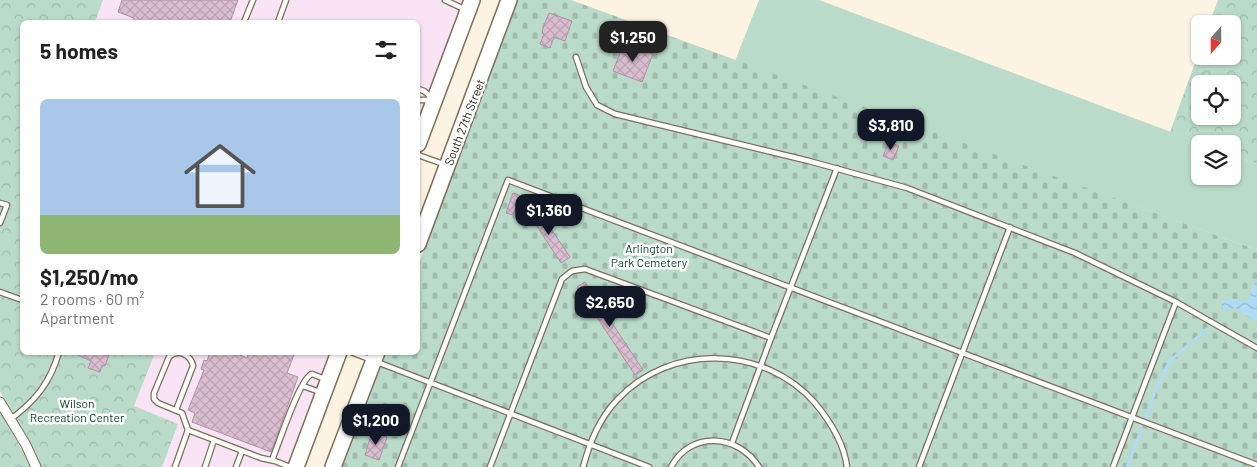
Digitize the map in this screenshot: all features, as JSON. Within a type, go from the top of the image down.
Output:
[{"type":"main road","name":"South 27th Street","points":[[420,239],[510,0]]},
{"type":"main road","points":[[420,138],[470,5]]},
{"type":"main road","points":[[296,467],[338,355]]},
{"type":"main road","points":[[333,467],[375,357]]},
{"type":"street","points":[[0,402],[26,445],[36,467]]},
{"type":"lane","points":[[245,20],[253,0]]},
{"type":"lane","points":[[279,20],[286,0]]},
{"type":"lane","points":[[445,0],[470,5]]},
{"type":"lane","points":[[576,58],[586,87],[597,105],[615,114],[837,168],[907,188],[1075,253],[1176,302],[1257,348]]},
{"type":"lane","points":[[420,90],[434,100]]},
{"type":"lane","points":[[420,100],[434,100]]},
{"type":"lane","points":[[420,156],[447,166]]},
{"type":"lane","points":[[732,443],[837,168]]},
{"type":"lane","points":[[398,467],[508,180],[1257,466]]},
{"type":"lane","points":[[0,203],[7,205],[0,223]]},
{"type":"lane","points":[[919,467],[1010,227]]},
{"type":"lane","points":[[490,467],[562,279],[572,271],[585,269],[771,338]]},
{"type":"lane","points":[[0,292],[20,299]]},
{"type":"lane","points":[[1113,467],[1176,302]]},
{"type":"lane","points":[[11,419],[40,394],[48,381],[58,355]]},
{"type":"lane","points":[[170,355],[154,393],[154,399],[158,403],[182,413],[188,430],[175,467]]},
{"type":"lane","points":[[176,410],[193,366],[192,360],[187,355]]},
{"type":"lane","points":[[375,357],[430,384],[649,467]]},
{"type":"lane","points":[[583,467],[589,444],[601,420],[617,400],[637,382],[660,369],[685,361],[712,358],[738,360],[761,366],[794,384],[825,414],[838,437],[847,467]]},
{"type":"lane","points":[[264,467],[270,460],[299,390],[308,375],[312,374],[326,387]]},
{"type":"lane","points":[[303,386],[326,387]]},
{"type":"lane","points":[[188,430],[290,467]]},
{"type":"lane","points":[[205,467],[214,440]]},
{"type":"lane","points":[[671,467],[686,449],[700,442],[716,440],[732,443],[744,449],[754,458],[759,467]]},
{"type":"lane","points":[[236,467],[242,451]]},
{"type":"shaded area","points":[[103,0],[467,0],[420,125],[420,20],[96,20]]},
{"type":"shaded area","points":[[154,355],[332,355],[289,467],[162,467],[178,424],[134,407]]},
{"type":"green space","name":"Wilson Recreation Center","points":[[0,0],[103,0],[96,20],[20,20],[20,355],[154,355],[134,406],[178,424],[162,467],[41,467],[31,443],[0,392]]},
{"type":"green space","name":"Arlington Park Cemetery","points":[[518,0],[571,0],[1257,250],[1257,467],[341,467],[384,355],[420,355],[420,261]]},
{"type":"green space","points":[[759,0],[819,0],[1191,140],[1191,185],[1241,185],[1241,158],[1257,164],[1257,250],[735,61]]},
{"type":"green space","points":[[1218,0],[1257,0],[1257,164],[1241,158],[1241,135],[1191,135],[1191,140],[1170,132],[1194,65],[1241,65],[1241,15],[1212,15]]},
{"type":"green space","points":[[0,412],[25,455],[30,467],[0,467]]},
{"type":"water","points":[[1257,278],[1257,321],[1246,316],[1236,308],[1223,310],[1222,300],[1236,299],[1247,302]]},
{"type":"building","points":[[122,0],[238,0],[231,20],[133,20],[134,18],[118,12]]},
{"type":"building","points":[[549,13],[572,21],[565,41],[554,37],[550,48],[540,44],[544,34],[542,33],[543,28]]},
{"type":"building","points":[[624,43],[653,54],[642,82],[613,71]]},
{"type":"building","points":[[889,142],[899,146],[893,160],[883,156]]},
{"type":"building","points":[[513,193],[520,196],[513,215],[506,213]]},
{"type":"building","points":[[537,208],[570,257],[561,263],[529,214]]},
{"type":"building","points":[[585,282],[643,370],[635,375],[577,287]]},
{"type":"building","points":[[78,355],[109,355],[105,366],[102,365],[100,372],[88,368],[91,361]]},
{"type":"building","points":[[209,355],[240,355],[247,358],[248,355],[294,355],[287,373],[298,377],[271,452],[192,422],[195,413],[188,410],[204,370],[201,369],[204,360],[207,361]]},
{"type":"building","points":[[372,432],[387,437],[379,460],[365,455]]},
{"type":"waterway","points":[[1146,418],[1156,388],[1170,361],[1207,329]]},
{"type":"waterway","points":[[1127,467],[1142,429]]}]
